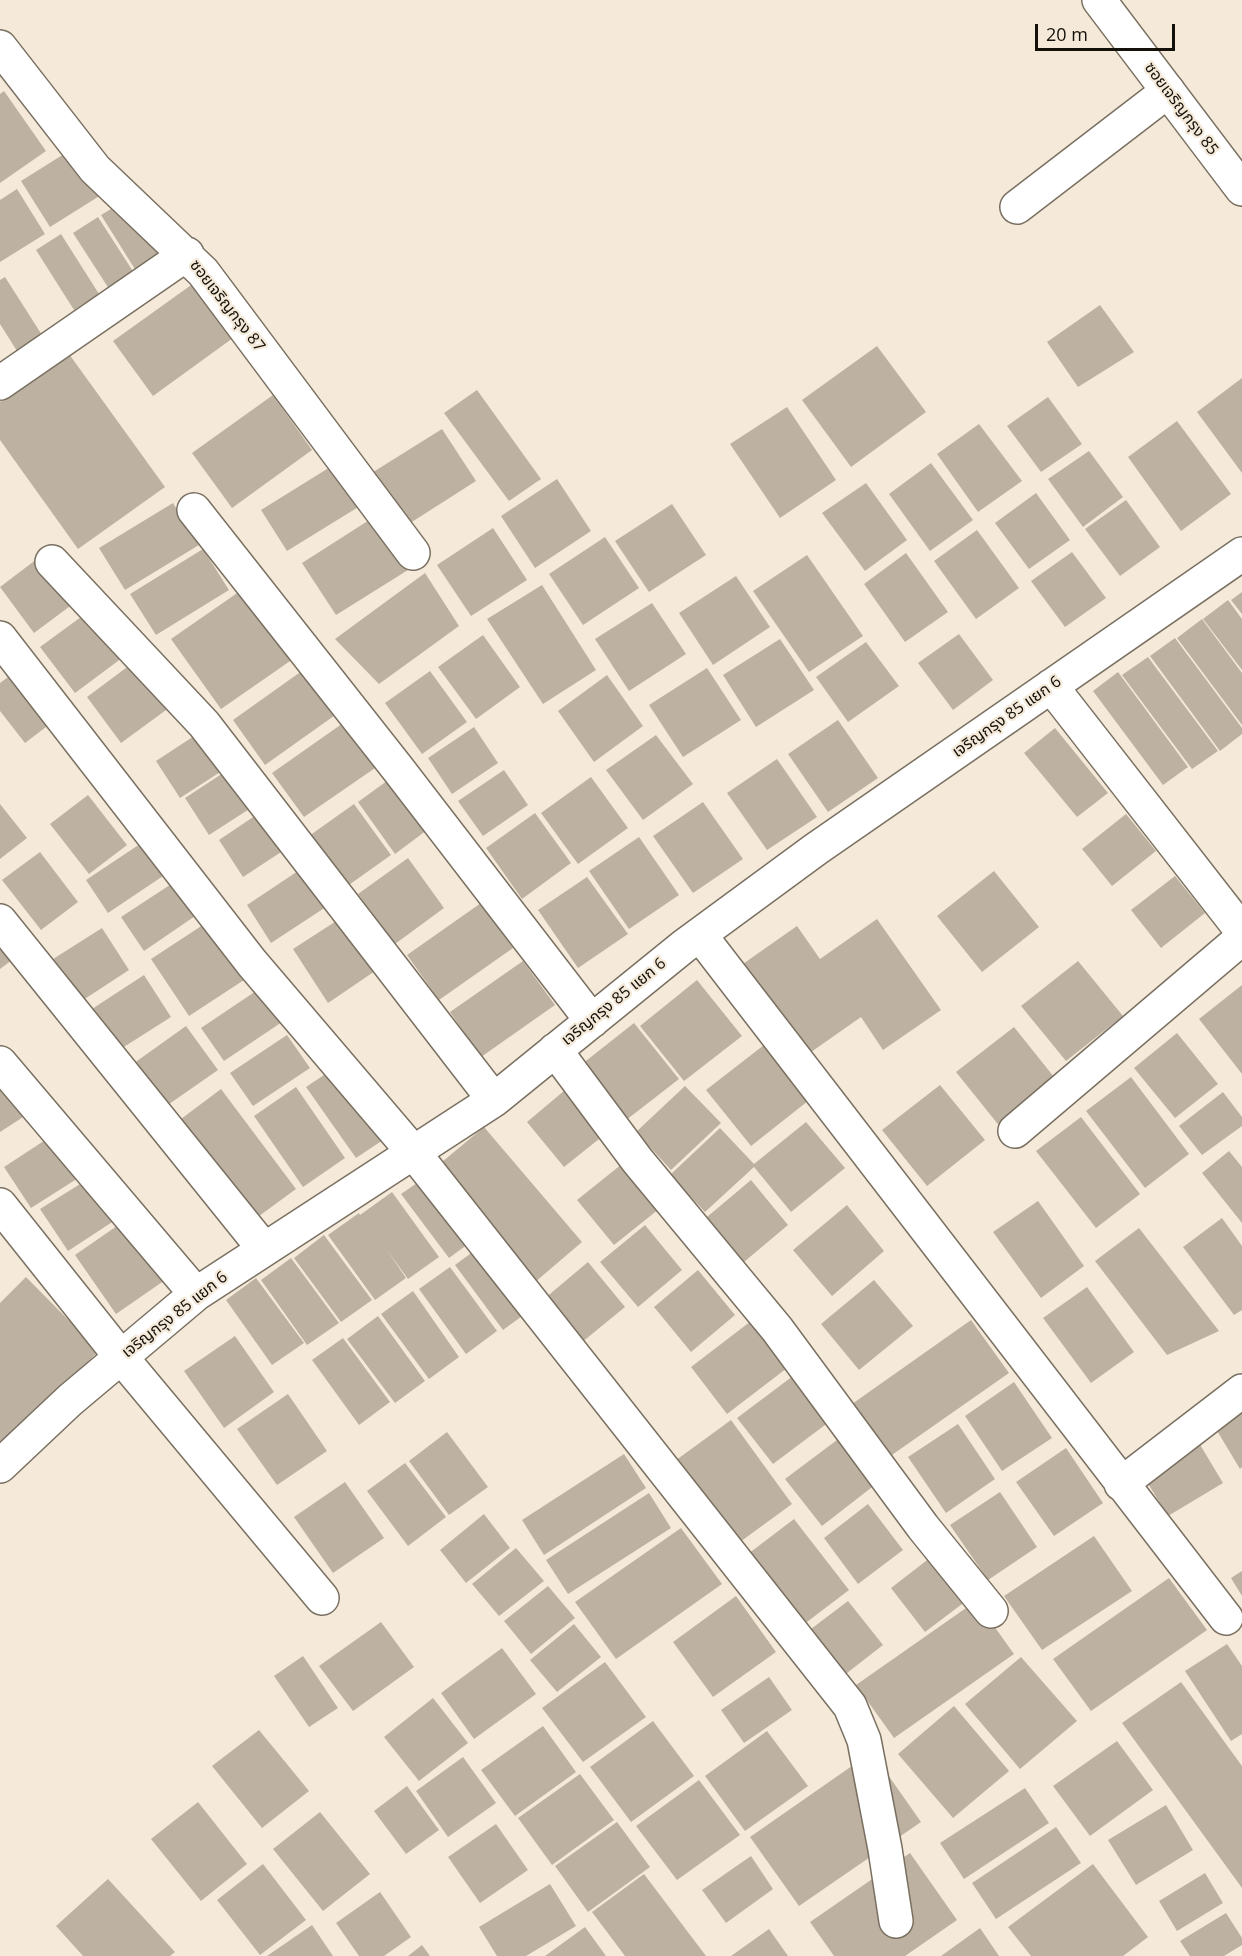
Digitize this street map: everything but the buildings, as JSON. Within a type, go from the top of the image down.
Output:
[{"type":"street","name":"ซอยเจริญกรุง 85","points":[[1099,0],[1242,189]]},
{"type":"street","name":"ซอยเจริญกรุง 87","points":[[0,47],[95,169],[187,254],[203,272],[412,553]]},
{"type":"street","points":[[1017,207],[1168,91]]},
{"type":"street","points":[[0,383],[187,254]]},
{"type":"street","points":[[194,510],[592,1021]]},
{"type":"street","name":"เจริญกรุง 85 แยก 6","points":[[0,1466],[70,1400],[196,1294],[494,1100],[700,935],[816,849],[1242,554]]},
{"type":"street","points":[[52,562],[204,724],[494,1100]]},
{"type":"street","points":[[0,638],[252,963],[414,1153],[850,1706],[864,1740],[896,1921]]},
{"type":"street","points":[[1051,686],[1242,931]]},
{"type":"street","points":[[0,921],[264,1249]]},
{"type":"street","points":[[700,935],[1226,1618]]},
{"type":"street","points":[[1015,1131],[1242,938]]},
{"type":"street","points":[[555,1050],[637,1160],[777,1329],[923,1527],[991,1611]]},
{"type":"street","points":[[0,1063],[196,1294]]},
{"type":"street","points":[[0,1205],[121,1357],[322,1598]]},
{"type":"street","points":[[1121,1484],[1242,1391]]}]
